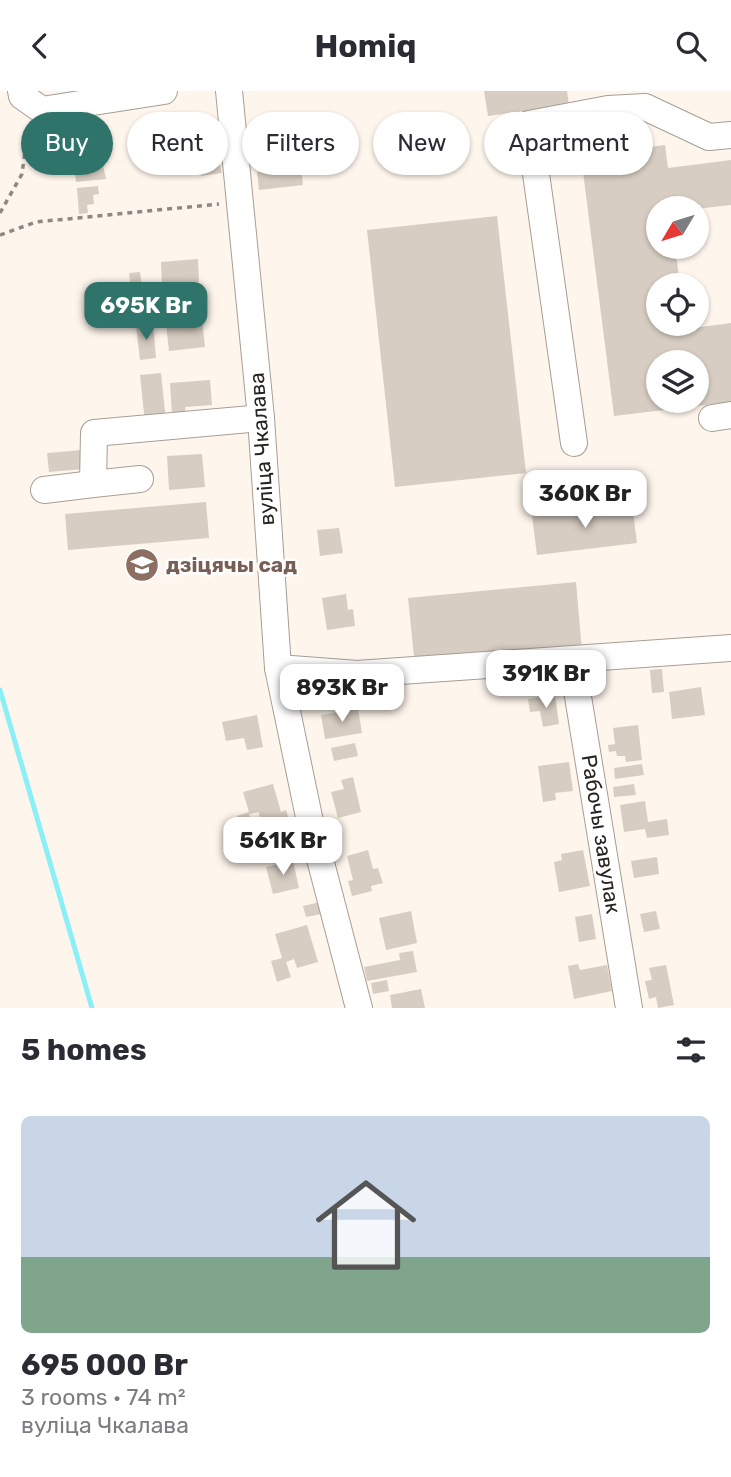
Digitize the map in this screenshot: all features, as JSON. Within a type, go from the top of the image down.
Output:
[{"type":"street","points":[[21,91],[22,96],[42,110],[164,91]]},
{"type":"street","name":"вуліца Чкалава","points":[[229,91],[261,418],[278,669],[309,817],[359,1008]]},
{"type":"street","points":[[574,443],[529,124],[608,109],[645,107],[709,137],[731,135]]},
{"type":"street","points":[[93,484],[94,433],[261,418]]},
{"type":"street","points":[[44,490],[140,479]]},
{"type":"street","points":[[278,669],[357,674],[731,648]]},
{"type":"street","name":"Рабочы завулак","points":[[572,660],[629,1008]]},
{"type":"path","points":[[0,213],[22,174],[26,144],[36,125],[61,107]]},
{"type":"path","points":[[0,235],[36,222],[240,202]]},
{"type":"building","points":[[484,91],[567,91],[569,105],[517,112],[487,112]]},
{"type":"building","points":[[665,145],[668,168],[731,160],[731,205],[709,208],[709,196],[646,196],[646,259],[677,259],[678,273],[646,273],[646,336],[709,336],[709,326],[731,323],[731,402],[709,405],[709,350],[646,350],[646,412],[614,416],[583,175],[653,175],[653,147]]},
{"type":"building","points":[[75,175],[105,175],[106,179],[76,182]]},
{"type":"building","points":[[257,175],[302,175],[303,185],[259,190]]},
{"type":"building","points":[[98,186],[99,194],[93,195],[94,204],[87,205],[88,213],[79,214],[77,188]]},
{"type":"building","points":[[497,216],[526,473],[395,487],[367,230]]},
{"type":"building","points":[[198,259],[199,282],[162,285],[161,262]]},
{"type":"building","points":[[140,272],[142,288],[131,289],[129,273]]},
{"type":"building","points":[[202,320],[205,347],[169,351],[166,324]]},
{"type":"building","points":[[153,324],[156,358],[140,360],[136,326]]},
{"type":"building","points":[[161,373],[166,421],[145,423],[140,375]]},
{"type":"building","points":[[210,380],[212,405],[185,407],[186,414],[172,415],[170,383]]},
{"type":"building","points":[[82,450],[84,469],[49,472],[47,453]]},
{"type":"building","points":[[202,454],[205,487],[169,490],[167,456]]},
{"type":"building","points":[[206,502],[209,538],[68,550],[65,514]]},
{"type":"building","points":[[632,504],[637,543],[537,555],[532,516]]},
{"type":"building","points":[[339,528],[343,553],[320,556],[317,530]]},
{"type":"building","points":[[576,582],[582,651],[415,667],[408,598]]},
{"type":"building","points":[[346,594],[348,610],[353,609],[355,626],[327,630],[322,598]]},
{"type":"building","points":[[662,669],[664,692],[652,693],[650,670]]},
{"type":"building","points":[[701,687],[705,715],[672,719],[669,692]]},
{"type":"building","points":[[555,695],[559,724],[543,727],[540,711],[530,712],[528,699]]},
{"type":"building","points":[[358,709],[362,733],[325,739],[321,715]]},
{"type":"building","points":[[257,715],[263,747],[247,750],[244,738],[226,741],[222,722]]},
{"type":"building","points":[[638,725],[642,760],[626,762],[625,756],[617,756],[616,751],[609,752],[608,745],[615,744],[613,728]]},
{"type":"building","points":[[355,743],[358,756],[334,761],[331,748]]},
{"type":"building","points":[[569,762],[573,791],[555,793],[556,800],[543,802],[538,766]]},
{"type":"building","points":[[642,764],[644,775],[615,779],[614,768]]},
{"type":"building","points":[[353,777],[361,812],[338,818],[331,792],[344,789],[341,780]]},
{"type":"building","points":[[273,784],[281,812],[286,810],[289,820],[283,821],[285,829],[261,835],[259,812],[249,814],[255,836],[243,839],[237,816],[249,812],[243,792]]},
{"type":"building","points":[[634,784],[636,795],[614,797],[613,787]]},
{"type":"building","points":[[645,801],[648,822],[667,819],[669,835],[647,838],[645,829],[624,832],[620,805]]},
{"type":"building","points":[[368,850],[373,869],[378,868],[383,883],[371,886],[372,891],[352,896],[348,881],[353,880],[347,856]]},
{"type":"building","points":[[583,850],[590,886],[559,892],[554,862],[562,860],[561,854]]},
{"type":"building","points":[[657,857],[659,874],[634,878],[631,861]]},
{"type":"building","points":[[293,861],[299,888],[273,894],[266,867]]},
{"type":"building","points":[[320,902],[322,914],[306,917],[303,906]]},
{"type":"building","points":[[411,911],[417,943],[386,950],[379,918]]},
{"type":"building","points":[[656,911],[660,929],[644,932],[640,914]]},
{"type":"building","points":[[592,914],[596,939],[579,942],[575,917]]},
{"type":"building","points":[[307,925],[318,962],[297,968],[294,959],[286,962],[291,977],[277,982],[271,961],[282,958],[275,934]]},
{"type":"building","points":[[413,951],[417,972],[367,981],[364,967],[400,960],[399,953]]},
{"type":"building","points":[[578,964],[580,970],[607,965],[612,991],[574,999],[568,966]]},
{"type":"building","points":[[666,965],[674,1005],[658,1008],[656,997],[649,999],[645,981],[652,980],[649,968]]},
{"type":"building","points":[[387,980],[389,991],[373,994],[371,983]]},
{"type":"building","points":[[421,989],[425,1008],[392,1008],[390,995]]},
{"type":"waterway","points":[[0,690],[92,1008]]},
{"type":"place","name":"дзіцячы сад","points":[[142,565]]}]
